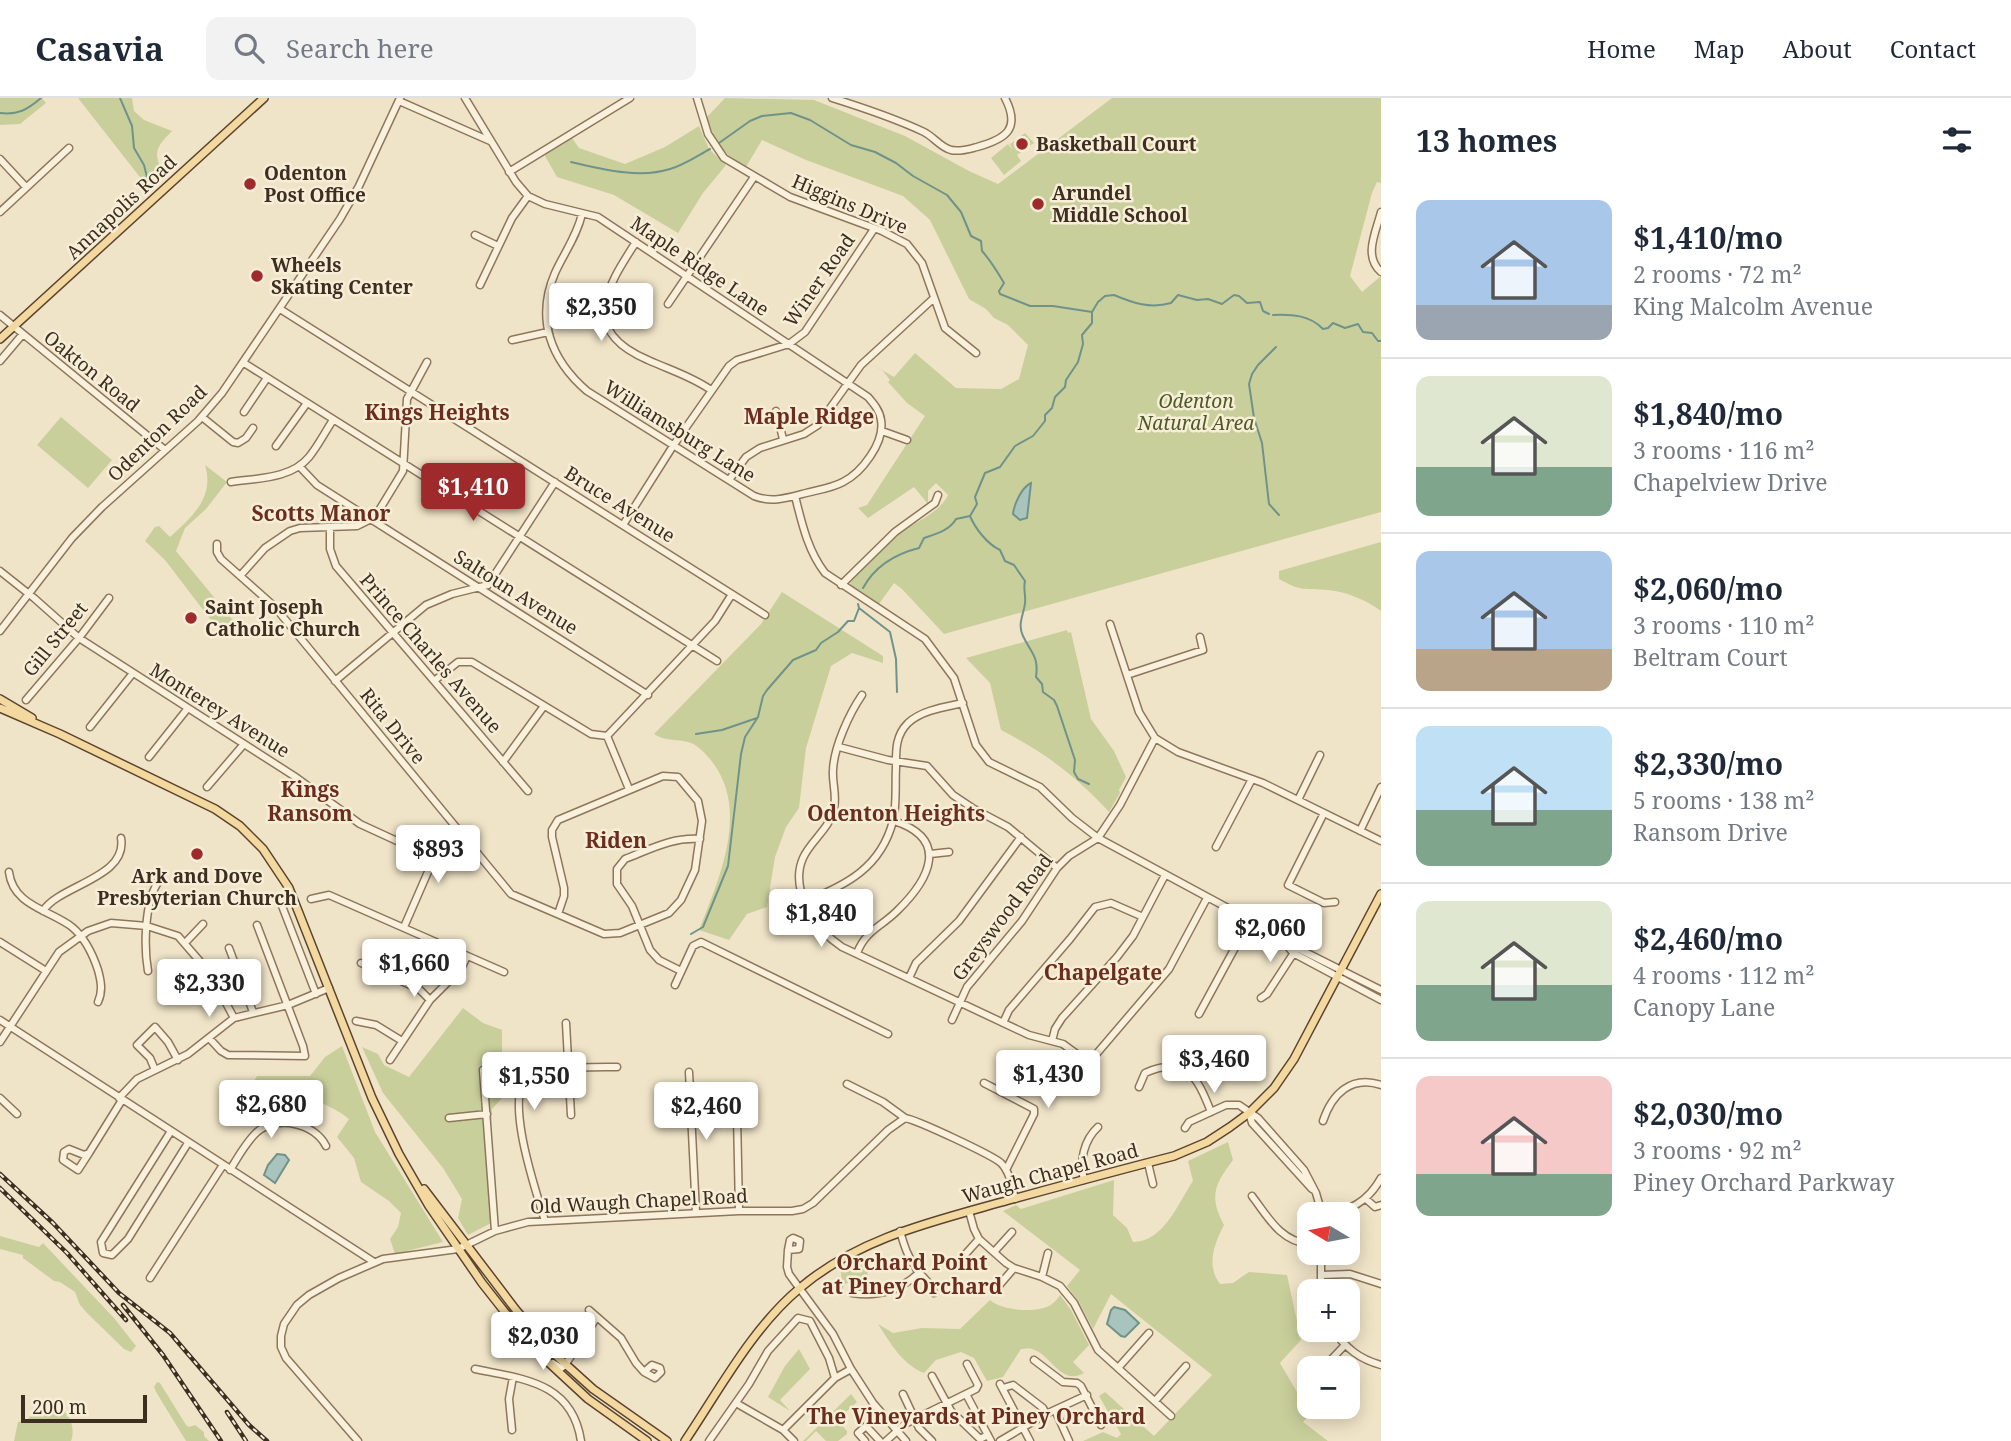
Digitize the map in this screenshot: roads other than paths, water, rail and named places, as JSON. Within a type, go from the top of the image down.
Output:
[{"type":"main road","name":"Annapolis Road","points":[[0,340],[264,98]]},
{"type":"main road","points":[[0,699],[47,728]]},
{"type":"main road","points":[[0,708],[215,809],[252,837],[273,861],[289,888],[372,1098],[408,1169],[457,1249],[523,1336],[555,1370],[588,1399],[647,1441]]},
{"type":"main road","name":"Waugh Chapel Road","points":[[685,1441],[759,1331],[799,1289],[855,1250],[900,1231],[1174,1156],[1207,1142],[1249,1113],[1274,1088],[1294,1059],[1381,894]]},
{"type":"main road","points":[[408,1169],[516,1310],[565,1365],[593,1389],[667,1441]]},
{"type":"street","points":[[465,98],[509,172],[528,196],[512,218],[480,285]]},
{"type":"street","points":[[509,172],[631,98]]},
{"type":"street","name":"Higgins Drive","points":[[696,98],[708,134],[724,158],[802,202],[893,235],[915,253],[922,263],[945,328],[976,353]]},
{"type":"street","points":[[832,98],[906,124],[930,135],[949,150],[957,151],[993,142],[1007,134],[1012,114],[1005,98]]},
{"type":"street","points":[[399,99],[492,142]]},
{"type":"street","name":"Odenton Road","points":[[0,631],[72,538],[98,510],[202,417],[244,363],[347,208],[399,99]]},
{"type":"street","points":[[0,212],[69,148]]},
{"type":"street","points":[[0,159],[26,187]]},
{"type":"street","points":[[668,304],[754,177]]},
{"type":"street","name":"Maple Ridge Lane","points":[[528,196],[545,204],[598,217],[636,242],[868,397],[877,408],[881,431]]},
{"type":"street","points":[[1381,212],[1371,252],[1373,264],[1381,272]]},
{"type":"street","name":"Williamsburg Lane","points":[[582,214],[574,240],[551,283],[548,332],[561,363],[587,391],[764,500],[776,501],[841,483],[856,474],[876,446],[881,431]]},
{"type":"street","name":"Winer Road","points":[[623,525],[673,446],[729,366],[737,360],[789,344],[805,332],[874,229]]},
{"type":"street","points":[[475,235],[498,246]]},
{"type":"street","points":[[636,242],[614,277],[608,293],[604,315],[609,330],[621,343],[644,359],[686,374],[711,390]]},
{"type":"street","points":[[729,480],[746,457],[760,448],[804,434],[818,425],[861,365],[934,298]]},
{"type":"street","name":"Bruce Avenue","points":[[280,309],[765,615]]},
{"type":"street","name":"Oakton Road","points":[[0,315],[166,450]]},
{"type":"street","points":[[512,340],[548,332]]},
{"type":"street","points":[[0,361],[22,335]]},
{"type":"street","points":[[240,576],[265,548],[281,535],[300,528],[357,526],[378,513],[400,478],[405,464],[407,398],[426,362]]},
{"type":"street","points":[[244,363],[717,662]]},
{"type":"street","points":[[243,412],[267,378]]},
{"type":"street","points":[[276,446],[307,403]]},
{"type":"street","points":[[776,411],[783,439]]},
{"type":"street","points":[[202,417],[233,442],[243,442],[253,428]]},
{"type":"street","points":[[231,482],[285,474],[300,467],[333,419]]},
{"type":"street","points":[[881,431],[907,440]]},
{"type":"street","name":"Saltoun Avenue","points":[[300,467],[317,485],[648,695]]},
{"type":"street","points":[[335,681],[426,605],[438,598],[488,585],[555,482]]},
{"type":"street","points":[[841,585],[895,532],[935,503],[938,495]]},
{"type":"street","points":[[795,496],[815,560],[825,573],[925,639],[954,678],[976,745],[982,755],[1000,769],[1040,787],[1072,818],[1098,838],[1250,920],[1283,941],[1381,990]]},
{"type":"street","name":"Prince Charles Avenue","points":[[330,527],[330,549],[336,566],[528,791]]},
{"type":"street","name":"Rita Drive","points":[[217,544],[221,559],[274,606],[511,894],[604,934],[620,933],[669,913],[676,907],[695,870],[702,821],[698,800],[678,777],[663,776],[563,817],[555,824],[552,837],[564,896],[558,914]]},
{"type":"street","name":"Monterey Avenue","points":[[0,571],[79,638],[294,775],[360,824],[434,858]]},
{"type":"street","points":[[607,736],[715,621],[732,594]]},
{"type":"street","name":"Gill Street","points":[[26,700],[109,598]]},
{"type":"street","points":[[1111,624],[1139,712],[1155,738],[1178,752],[1252,779],[1381,841]]},
{"type":"street","points":[[1127,675],[1203,650],[1200,637]]},
{"type":"street","points":[[434,681],[458,663],[472,662],[590,734],[607,736]]},
{"type":"street","points":[[90,727],[133,673]]},
{"type":"street","points":[[862,695],[852,710],[832,768],[835,807],[829,824],[809,849],[799,872],[801,887],[813,918],[823,933],[842,947],[1035,1038],[1072,1049],[1089,1063]]},
{"type":"street","points":[[806,901],[839,888],[857,877],[871,863],[884,843],[894,821],[899,735],[915,718],[963,703]]},
{"type":"street","points":[[503,762],[544,706]]},
{"type":"street","points":[[149,757],[188,708]]},
{"type":"street","points":[[607,736],[629,789]]},
{"type":"street","name":"Greyswood Road","points":[[952,1020],[972,980],[1022,921],[1057,868],[1069,856],[1098,838],[1119,806],[1155,738]]},
{"type":"street","points":[[207,787],[244,744]]},
{"type":"street","points":[[839,747],[927,766],[963,802],[994,818],[1057,868]]},
{"type":"street","points":[[1298,800],[1320,755]]},
{"type":"street","points":[[1216,847],[1252,779]]},
{"type":"street","points":[[1360,831],[1381,787]]},
{"type":"street","points":[[1324,813],[1288,885],[1324,903],[1335,902]]},
{"type":"street","points":[[857,953],[862,940],[910,897],[929,865],[930,854],[919,832],[894,821]]},
{"type":"street","points":[[404,927],[434,858],[461,835]]},
{"type":"street","points":[[909,978],[916,963],[959,921],[1021,837]]},
{"type":"street","points":[[43,911],[58,895],[104,872],[120,852],[121,838]]},
{"type":"street","points":[[681,971],[654,956],[632,906],[617,884],[617,869],[620,863],[669,841],[700,839]]},
{"type":"street","points":[[930,854],[949,852]]},
{"type":"street","points":[[9,872],[11,885],[18,895],[70,926],[80,936],[99,974],[101,991],[98,1002]]},
{"type":"street","points":[[1052,1041],[1062,1018],[1117,957],[1143,918],[1166,875]]},
{"type":"street","points":[[148,971],[145,948],[153,891],[159,881]]},
{"type":"street","points":[[311,899],[330,895],[504,972]]},
{"type":"street","points":[[1075,1079],[1169,969],[1208,898]]},
{"type":"street","points":[[1003,1023],[1014,1004],[1095,907],[1111,903],[1143,918]]},
{"type":"street","points":[[282,906],[316,994]]},
{"type":"street","points":[[1199,1014],[1250,920]]},
{"type":"street","points":[[0,1042],[59,952],[96,927],[111,923],[148,926],[171,933],[185,943],[210,972],[234,1018]]},
{"type":"street","points":[[185,943],[203,924]]},
{"type":"street","points":[[209,1038],[228,1055],[305,1056],[257,925]]},
{"type":"street","points":[[1283,941],[1293,953],[1381,1000]]},
{"type":"street","points":[[0,942],[46,971]]},
{"type":"street","points":[[675,985],[693,946],[696,943],[706,943],[888,1034]]},
{"type":"street","points":[[1261,998],[1267,994],[1297,946]]},
{"type":"street","points":[[229,948],[253,1012]]},
{"type":"street","points":[[390,1060],[430,1000],[456,976],[467,956]]},
{"type":"street","points":[[361,963],[419,989],[430,1000]]},
{"type":"street","points":[[89,1153],[130,1084],[178,1060],[234,1018],[288,1005],[329,988]]},
{"type":"street","points":[[0,1020],[374,1262]]},
{"type":"street","points":[[356,1021],[376,1026],[402,1041]]},
{"type":"street","points":[[566,1023],[571,1115]]},
{"type":"street","points":[[155,1070],[150,1058],[137,1045],[155,1027],[178,1060]]},
{"type":"street","points":[[1182,1068],[1189,1045]]},
{"type":"street","points":[[1139,1087],[1144,1073],[1162,1065],[1182,1068],[1199,1082],[1211,1112]]},
{"type":"street","points":[[545,1221],[523,1144],[519,1094],[522,1082],[531,1073],[617,1067]]},
{"type":"street","points":[[483,1070],[495,1231]]},
{"type":"street","points":[[689,1072],[696,1213]]},
{"type":"street","points":[[984,1083],[1034,1109],[1006,1170]]},
{"type":"street","points":[[1323,1121],[1328,1107],[1340,1090],[1359,1083],[1381,1085]]},
{"type":"street","points":[[847,1084],[883,1102],[905,1118],[996,1160],[1006,1170],[1015,1199]]},
{"type":"street","points":[[0,1098],[18,1114]]},
{"type":"street","points":[[1185,1128],[1189,1122],[1211,1112],[1233,1103],[1239,1105],[1258,1118],[1304,1170],[1318,1202]]},
{"type":"street","points":[[449,1118],[486,1114]]},
{"type":"street","points":[[737,1115],[739,1211]]},
{"type":"street","name":"Old Waugh Chapel Road","points":[[358,1441],[286,1358],[281,1347],[281,1336],[288,1318],[303,1300],[339,1278],[374,1262],[457,1249],[515,1224],[696,1213],[792,1211],[807,1207],[888,1130],[905,1118]]},
{"type":"street","points":[[230,1170],[257,1133],[276,1124],[300,1125],[310,1129],[323,1139],[326,1146]]},
{"type":"street","points":[[1084,1180],[1081,1166],[1089,1135],[1098,1127]]},
{"type":"street","points":[[171,1132],[101,1242],[100,1248],[103,1252],[112,1255],[123,1245],[188,1143]]},
{"type":"street","points":[[1148,1163],[1153,1184]]},
{"type":"street","points":[[150,1278],[223,1165]]},
{"type":"street","points":[[1360,1203],[1377,1192],[1381,1178]]},
{"type":"street","points":[[1252,1196],[1282,1234],[1297,1242]]},
{"type":"street","points":[[1366,1199],[1375,1207],[1381,1205]]},
{"type":"street","points":[[969,1211],[979,1239],[1014,1268],[1042,1276],[1060,1286],[1067,1294],[1093,1344],[1171,1416]]},
{"type":"street","points":[[900,1231],[908,1255],[919,1273],[929,1281],[934,1293]]},
{"type":"street","points":[[994,1252],[1012,1231]]},
{"type":"street","points":[[962,1258],[979,1239]]},
{"type":"street","points":[[788,1250],[787,1267],[799,1289],[833,1334],[851,1370],[873,1403],[906,1441]]},
{"type":"street","points":[[1042,1276],[1048,1253]]},
{"type":"street","points":[[1321,1265],[1321,1279]]},
{"type":"street","points":[[996,1289],[1014,1268]]},
{"type":"street","points":[[852,1293],[888,1292],[910,1282],[919,1273]]},
{"type":"street","points":[[1321,1275],[1350,1274],[1381,1284]]},
{"type":"street","points":[[589,1310],[621,1338],[644,1372]]},
{"type":"street","points":[[523,1336],[561,1368],[597,1317]]},
{"type":"street","points":[[709,1441],[768,1352],[798,1318],[810,1321],[829,1357],[835,1378]]},
{"type":"street","points":[[1118,1368],[1149,1333]]},
{"type":"street","points":[[1341,1342],[1356,1355],[1381,1365]]},
{"type":"street","points":[[1334,1356],[1344,1346]]},
{"type":"street","points":[[1034,1360],[1063,1382],[1077,1383],[1087,1395],[1101,1425]]},
{"type":"street","points":[[886,1441],[896,1431],[915,1420],[976,1389],[978,1385],[967,1364]]},
{"type":"street","points":[[1155,1401],[1186,1366]]},
{"type":"street","points":[[475,1369],[539,1384],[563,1401],[574,1417],[581,1441]]},
{"type":"street","points":[[783,1430],[835,1378],[851,1370]]},
{"type":"street","points":[[932,1376],[951,1411],[980,1440],[989,1438],[966,1394]]},
{"type":"street","points":[[512,1430],[509,1399],[513,1377]]},
{"type":"street","points":[[1030,1441],[1002,1386],[1013,1385],[1043,1408],[1046,1414]]},
{"type":"street","points":[[903,1394],[919,1428],[932,1441]]},
{"type":"street","points":[[1000,1441],[1046,1414],[1087,1395]]},
{"type":"street","points":[[736,1403],[783,1430],[794,1441]]},
{"type":"street","points":[[1055,1410],[1069,1441]]},
{"type":"street","points":[[865,1441],[858,1433],[866,1426],[880,1441]]},
{"type":"water","points":[[1031,483],[1027,518],[1020,520],[1013,514],[1015,505]]},
{"type":"water","points":[[277,1154],[285,1155],[289,1160],[275,1183],[264,1175]]},
{"type":"water","points":[[1114,1307],[1125,1310],[1139,1323],[1125,1337],[1107,1324]]},
{"type":"waterway","points":[[0,113],[22,111],[41,98]]},
{"type":"waterway","points":[[120,98],[132,126],[134,148],[144,165],[148,181]]},
{"type":"waterway","points":[[719,143],[750,121],[762,116],[791,113],[810,120],[851,145],[875,152],[896,163],[947,195],[961,212],[971,236],[981,241],[982,251],[1004,283],[1000,294],[1030,306],[1053,306],[1092,312]]},
{"type":"waterway","points":[[571,162],[620,172],[658,172],[685,163],[710,149]]},
{"type":"waterway","points":[[863,588],[873,573],[886,562],[919,548],[924,538],[946,529],[956,519],[970,516],[977,504],[975,497],[985,473],[1000,467],[1015,446],[1033,436],[1045,421],[1045,415],[1052,408],[1055,397],[1065,387],[1066,380],[1078,362],[1083,344],[1082,335],[1092,323],[1092,312],[1105,296],[1114,295],[1135,303],[1156,305],[1171,303],[1178,295],[1222,304],[1234,295],[1247,303],[1260,302],[1263,311],[1269,314]]},
{"type":"waterway","points":[[1273,315],[1300,316],[1323,329],[1333,323],[1345,328],[1358,324],[1363,332],[1372,333],[1381,341]]},
{"type":"waterway","points":[[1276,347],[1258,365],[1249,384],[1254,418],[1262,443],[1269,504],[1279,515]]},
{"type":"waterway","points":[[970,516],[982,535],[1000,550],[1005,561],[1014,565],[1025,581],[1021,632],[1035,659],[1036,677],[1042,684],[1043,692],[1054,700],[1057,706],[1075,760],[1074,772],[1078,779],[1089,784]]},
{"type":"waterway","points":[[691,934],[703,927],[728,866],[741,754],[745,737],[758,717],[763,696],[793,660],[816,650],[848,621],[854,621],[858,604]]},
{"type":"waterway","points":[[859,608],[890,632],[896,659],[897,692]]},
{"type":"waterway","points":[[696,734],[722,730],[757,718]]},
{"type":"railway","points":[[0,1174],[53,1223],[119,1293],[170,1333],[249,1425],[267,1441]]},
{"type":"railway","points":[[0,1188],[67,1253],[126,1320]]},
{"type":"railway","points":[[123,1305],[163,1355],[221,1441]]},
{"type":"railway","points":[[227,1412],[246,1441]]},
{"type":"place","name":"Basketball Court","points":[[1022,144]]},
{"type":"place","name":"Odenton Post Office","points":[[250,184]]},
{"type":"place","name":"Arundel Middle School","points":[[1038,204]]},
{"type":"place","name":"Wheels Skating Center","points":[[257,276]]},
{"type":"place","name":"Saint Joseph Catholic Church","points":[[191,618]]},
{"type":"place","name":"Ark and Dove Presbyterian Church","points":[[197,854]]},
{"type":"district","name":"Kings Heights","points":[[437,412]]},
{"type":"district","name":"Maple Ridge","points":[[809,416]]},
{"type":"district","name":"Scotts Manor","points":[[321,513]]},
{"type":"district","name":"Kings Ransom","points":[[310,801]]},
{"type":"district","name":"Odenton Heights","points":[[896,813]]},
{"type":"district","name":"Riden","points":[[616,840]]},
{"type":"district","name":"Chapelgate","points":[[1103,972]]},
{"type":"district","name":"Orchard Point at Piney Orchard","points":[[912,1274]]},
{"type":"district","name":"The Vineyards at Piney Orchard","points":[[976,1416]]},
{"type":"park label","name":"Odenton Natural Area","points":[[1196,412]]}]
